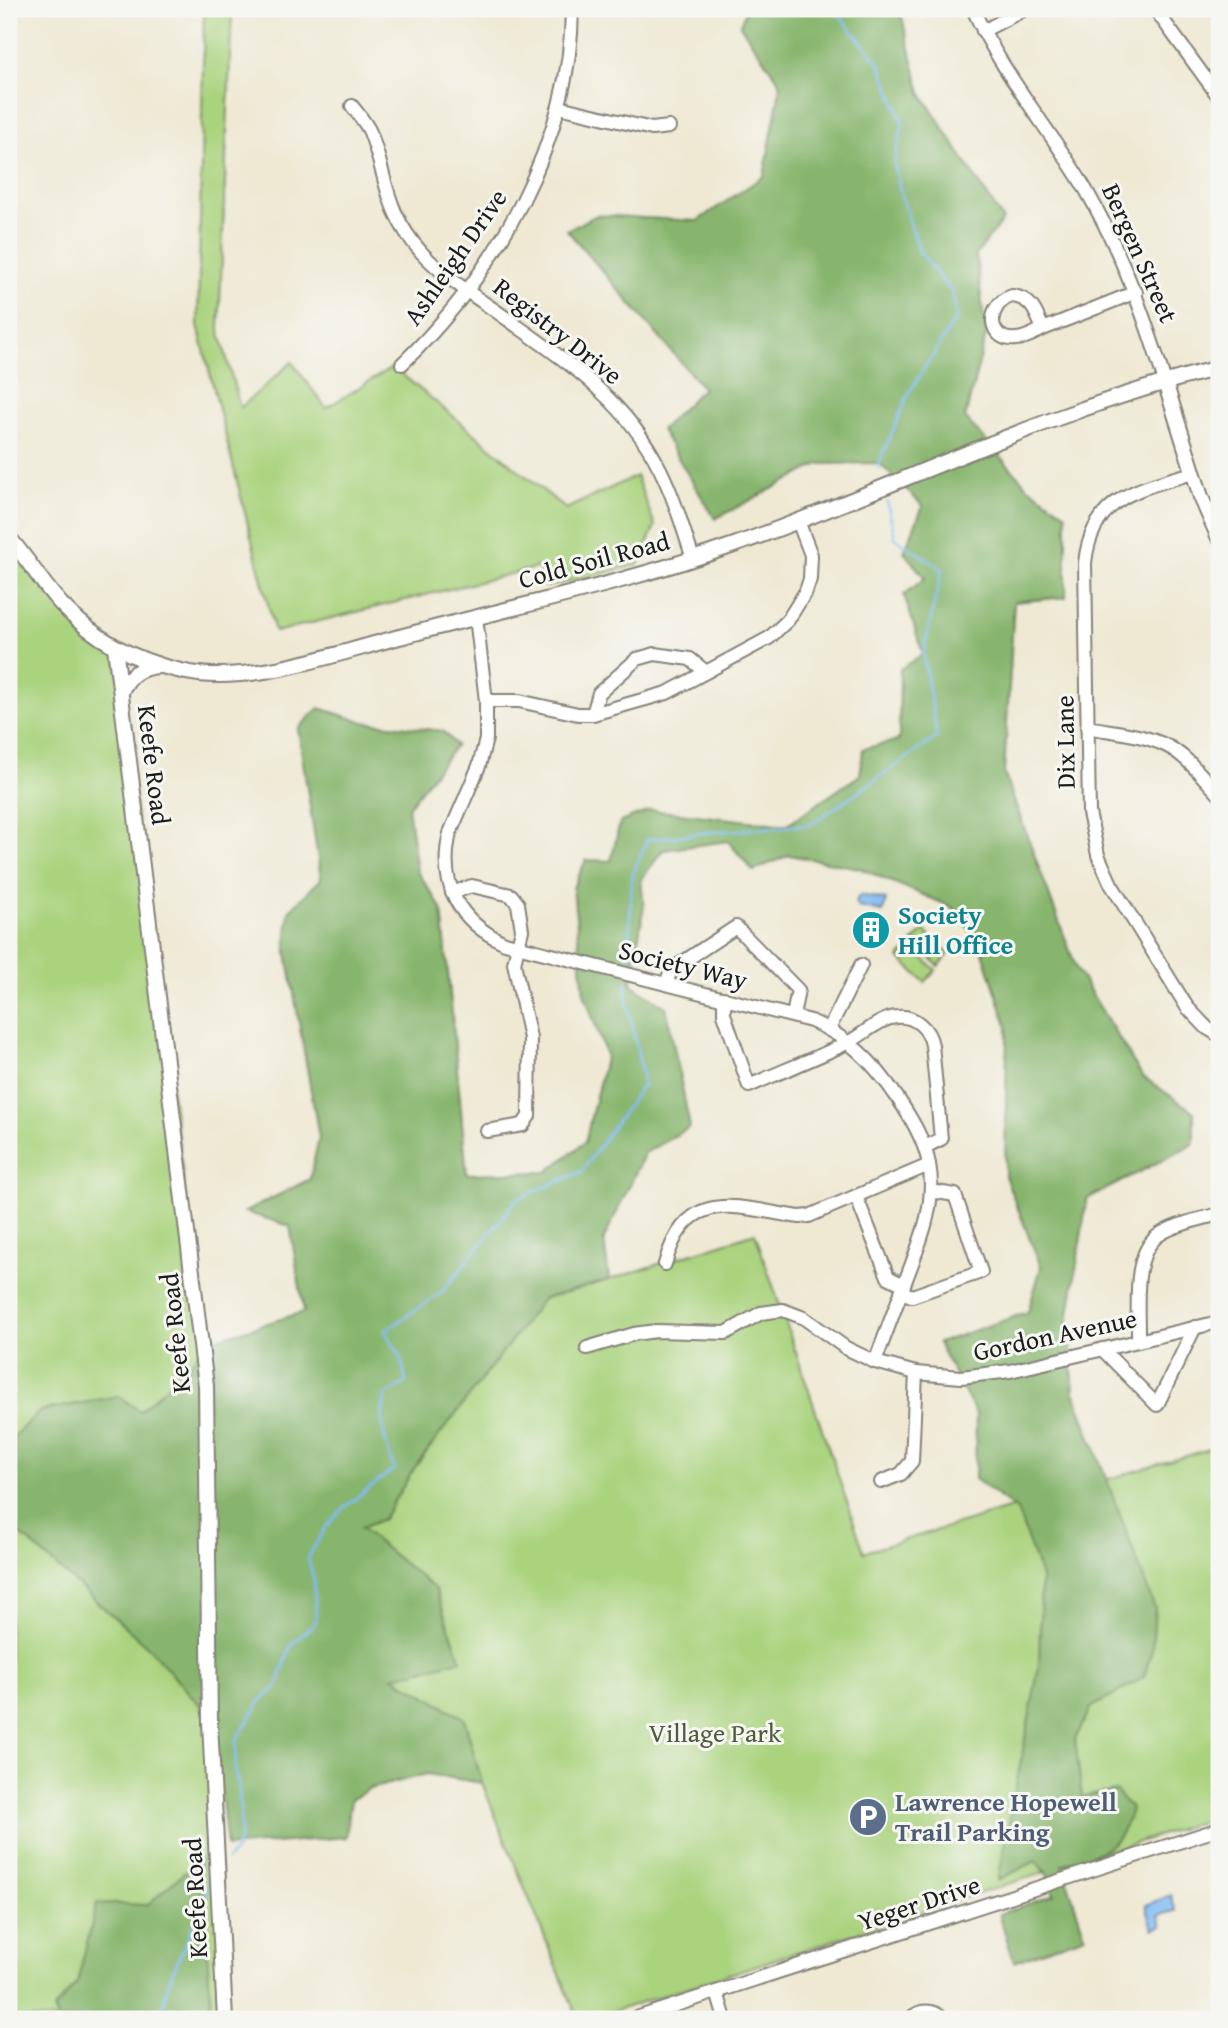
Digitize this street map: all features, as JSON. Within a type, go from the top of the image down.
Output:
[{"type":"street","name":"Ashleigh Drive","points":[[402,364],[441,323],[467,289],[520,207],[548,144],[559,107],[570,47],[572,9]]},
{"type":"street","name":"Bergen Street","points":[[973,9],[983,31],[1085,188],[1119,253],[1136,292],[1194,472],[1219,538]]},
{"type":"street","points":[[983,31],[1025,9]]},
{"type":"street","points":[[1155,9],[1218,92]]},
{"type":"street","name":"Registry Drive","points":[[352,106],[369,130],[386,190],[401,225],[423,254],[581,373],[618,406],[647,446],[670,490],[693,559]]},
{"type":"street","points":[[559,107],[652,129],[669,127]]},
{"type":"street","points":[[1043,329],[1136,292]]},
{"type":"street","name":"Cold Soil Road","points":[[9,538],[62,606],[79,622],[115,647],[161,666],[208,675],[250,674],[693,559],[798,521],[1105,401],[1219,368]]},
{"type":"street","name":"Dix Lane","points":[[1194,472],[1134,490],[1121,497],[1102,514],[1090,538],[1085,563],[1089,813],[1098,855],[1106,875],[1187,1007],[1219,1035]]},
{"type":"street","points":[[486,701],[519,701],[578,714],[593,714],[667,693],[769,638],[793,613],[806,591],[812,569],[808,545],[798,521]]},
{"type":"street","name":"Society Way","points":[[476,617],[488,721],[482,756],[447,846],[447,874],[452,893],[464,912],[492,937],[518,946],[793,1016],[829,1029],[862,1053],[915,1124],[925,1147],[931,1192],[926,1225],[875,1362]]},
{"type":"street","name":"Keefe Road","points":[[115,647],[206,1386],[211,1723],[225,2019]]},
{"type":"street","points":[[593,714],[599,693],[637,659],[655,654],[690,659],[706,672]]},
{"type":"street","points":[[121,692],[135,672],[150,666],[161,666]]},
{"type":"street","points":[[1087,727],[1167,746],[1178,753],[1219,794]]},
{"type":"street","points":[[452,893],[472,886],[511,895],[515,898],[522,930],[514,963],[530,1038],[529,1116],[523,1125],[487,1131]]},
{"type":"street","points":[[666,984],[671,970],[736,927],[799,990],[793,1016]]},
{"type":"street","points":[[829,1029],[861,965]]},
{"type":"street","points":[[724,998],[724,1014],[749,1086],[849,1042],[888,1019],[897,1017],[914,1020],[928,1032],[932,1045],[941,1139],[925,1147]]},
{"type":"street","points":[[665,1264],[669,1250],[681,1229],[703,1210],[725,1206],[809,1216],[929,1165]]},
{"type":"street","points":[[856,1196],[888,1277],[912,1296],[981,1272],[955,1195],[931,1192]]},
{"type":"street","points":[[1139,1341],[1140,1265],[1147,1246],[1153,1239],[1169,1230],[1219,1214]]},
{"type":"street","name":"Gordon Avenue","points":[[587,1348],[634,1334],[656,1331],[726,1334],[761,1312],[783,1310],[804,1318],[846,1348],[875,1362],[937,1376],[985,1375],[1219,1322]]},
{"type":"street","points":[[1102,1349],[1157,1405],[1195,1328]]},
{"type":"street","points":[[881,1482],[901,1474],[912,1461],[916,1373]]},
{"type":"street","name":"Yeger Drive","points":[[634,2019],[1218,1834]]},
{"type":"street","points":[[717,1992],[725,2019]]},
{"type":"street","points":[[910,2019],[919,2012],[926,2011],[934,2012],[943,2019]]},
{"type":"green space","points":[[204,9],[232,9],[219,329],[240,408],[292,362],[326,408],[393,367],[566,509],[636,476],[655,526],[638,565],[545,587],[539,567],[275,632],[198,326]]},
{"type":"green space","points":[[746,9],[900,9],[921,93],[1003,220],[976,255],[986,335],[965,418],[1027,486],[1066,514],[1066,597],[1014,602],[1004,773],[1077,970],[1142,1076],[1194,1112],[1194,1144],[1087,1199],[1068,1321],[1074,1392],[1155,1609],[1152,1650],[1144,1677],[1091,1708],[1075,1739],[1082,1797],[1116,1791],[1131,1809],[1121,1834],[1107,1848],[1062,1865],[1085,1936],[1014,1962],[999,1914],[1054,1895],[1046,1872],[1036,1861],[998,1880],[1039,1666],[1041,1577],[1017,1510],[975,1479],[976,1414],[938,1343],[1028,1312],[1041,1267],[1005,1176],[1007,1026],[980,943],[952,907],[859,868],[789,855],[753,871],[728,841],[663,850],[641,880],[644,906],[631,984],[666,1007],[690,1127],[645,1153],[604,1239],[609,1280],[543,1299],[415,1467],[383,1519],[361,1528],[435,1589],[461,1660],[393,1677],[464,1718],[482,1783],[427,1774],[369,1789],[351,1800],[346,1837],[227,1847],[213,1720],[149,1648],[9,1524],[9,1441],[40,1411],[118,1396],[140,1411],[192,1362],[204,1342],[304,1312],[290,1226],[245,1212],[310,1179],[319,1137],[286,948],[289,911],[321,879],[298,729],[319,708],[364,722],[443,731],[456,745],[408,807],[417,871],[442,909],[467,1174],[547,1172],[585,1142],[606,1055],[584,993],[573,888],[586,860],[611,861],[620,822],[651,810],[786,825],[860,775],[863,749],[899,740],[900,669],[923,654],[904,595],[925,578],[904,552],[923,506],[879,463],[819,464],[715,519],[661,430],[703,388],[567,230],[597,215],[697,221],[764,176],[781,84],[740,25]]},
{"type":"green space","points":[[9,538],[50,591],[115,647],[204,1342],[223,2019],[9,2019]]},
{"type":"green space","points":[[924,931],[949,954],[939,966],[913,942]]},
{"type":"green space","points":[[910,946],[936,970],[925,982],[899,958]]},
{"type":"green space","name":"Village Park","points":[[755,1233],[864,1552],[1219,1446],[1219,1816],[590,2019],[578,2019],[482,1783],[464,1719],[392,1676],[360,1528],[383,1519],[415,1467],[543,1299]]},
{"type":"green space","points":[[200,1859],[212,2019],[57,2019],[54,2009],[77,1983],[97,1903],[147,1905]]},
{"type":"water","points":[[860,895],[886,900],[883,912],[858,907],[856,901]]},
{"type":"water","points":[[1171,1895],[1176,1911],[1159,1915],[1162,1926],[1153,1929],[1146,1905]]},
{"type":"waterway","points":[[834,9],[880,64],[903,123],[894,163],[902,199],[920,252],[952,293],[957,317],[909,393],[879,463],[879,470]]},
{"type":"waterway","points":[[628,966],[632,877],[647,840],[711,832],[810,825],[937,737],[923,654],[942,569],[895,538],[887,502]]},
{"type":"waterway","points":[[227,1860],[237,1849],[241,1830],[239,1786],[235,1774],[236,1741],[261,1700],[277,1687],[291,1645],[316,1622],[314,1580],[308,1558],[326,1527],[345,1507],[394,1469],[384,1432],[383,1405],[386,1395],[406,1383],[401,1357],[385,1331],[442,1292],[517,1199],[581,1172],[644,1083],[626,996],[627,982]]},
{"type":"waterway","points":[[162,2019],[170,1980],[201,1910],[210,1873]]},
{"type":"place","name":"Society Hill Office","points":[[871,930]]},
{"type":"place","name":"Lawrence Hopewell Trail Parking","points":[[868,1817]]}]
